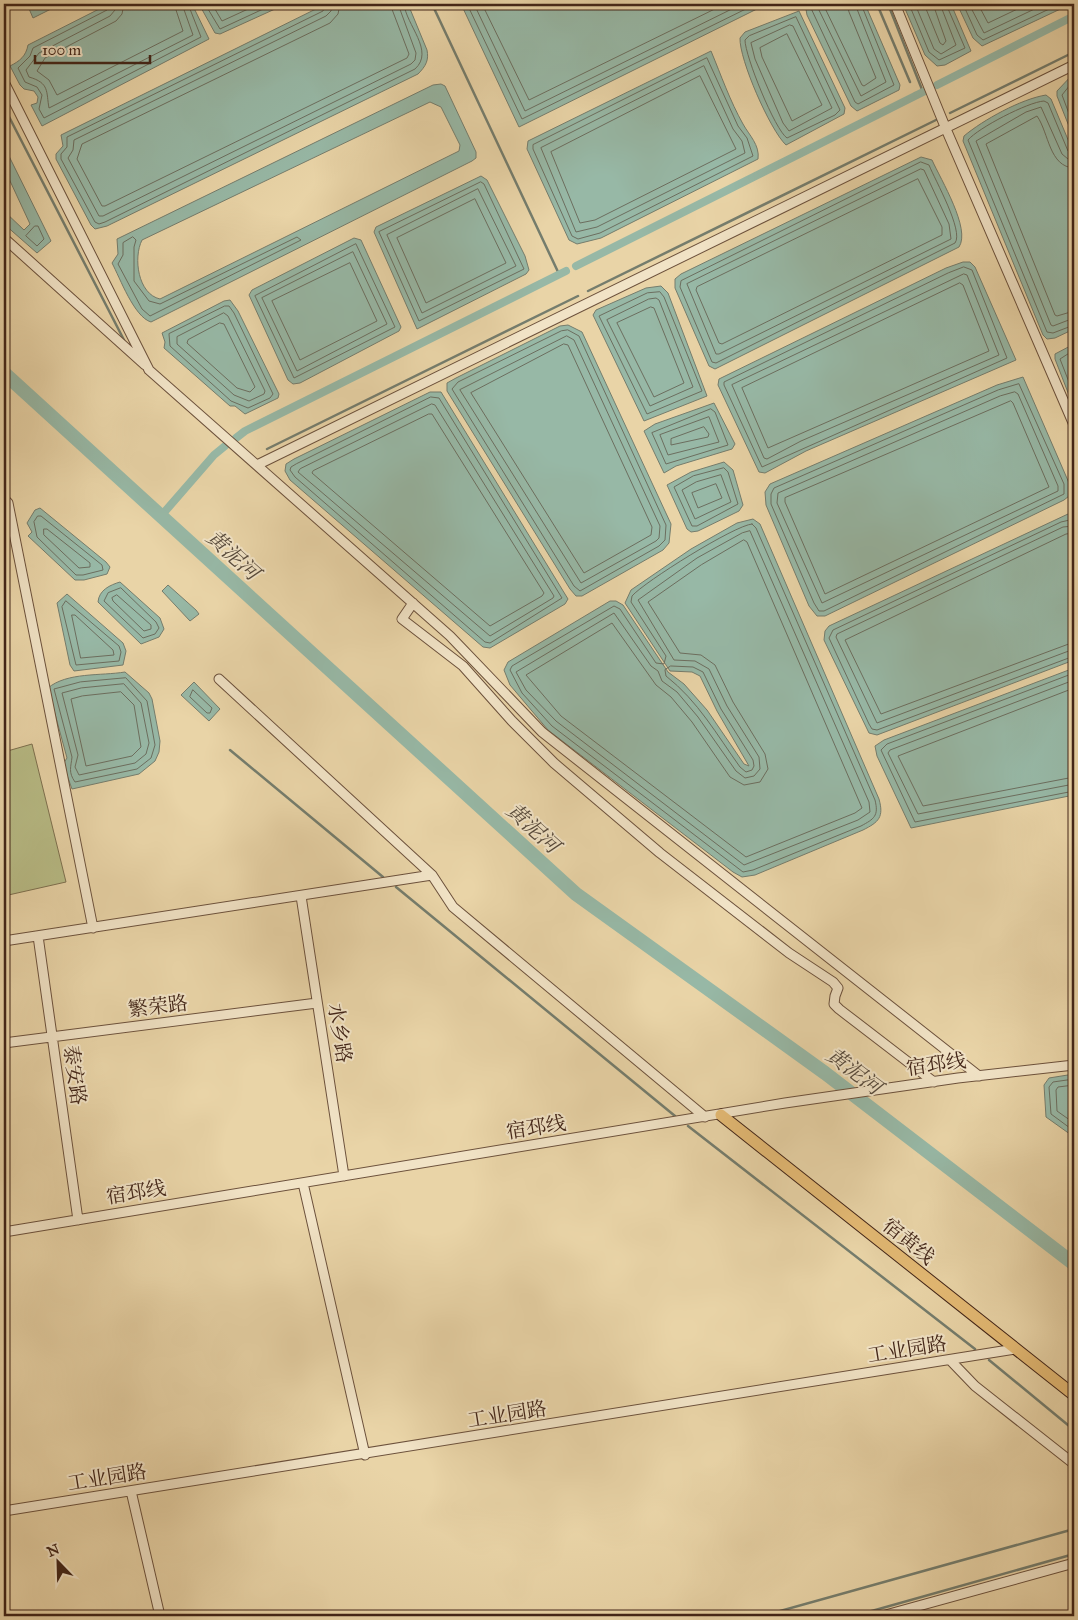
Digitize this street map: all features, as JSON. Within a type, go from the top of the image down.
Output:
[{"type":"main road","name":"宿黄线","points":[[720,1115],[1074,1395]]},
{"type":"street","points":[[895,4],[946,129],[1074,425]]},
{"type":"street","points":[[257,465],[1074,65]]},
{"type":"street","points":[[4,82],[150,370]]},
{"type":"street","points":[[4,238],[472,656],[542,732],[979,1076]]},
{"type":"street","points":[[4,499],[8,503],[93,928]]},
{"type":"street","points":[[413,603],[402,619],[463,666],[512,721],[554,764],[660,853],[789,953],[832,982],[838,988],[834,1004],[839,1009],[934,1082]]},
{"type":"street","points":[[463,666],[472,656]]},
{"type":"street","points":[[219,679],[432,875],[453,907],[705,1117]]},
{"type":"street","points":[[4,941],[432,875]]},
{"type":"street","name":"水乡路","points":[[301,896],[344,1176]]},
{"type":"street","name":"泰安路","points":[[38,936],[78,1220]]},
{"type":"street","name":"繁荣路","points":[[4,1043],[317,1003]]},
{"type":"street","name":"宿邳线","points":[[4,1232],[820,1098],[979,1076],[1074,1066]]},
{"type":"street","points":[[303,1183],[365,1455]]},
{"type":"street","name":"工业园路","points":[[4,1511],[365,1455],[1015,1349]]},
{"type":"street","points":[[950,1360],[975,1386],[1074,1464]]},
{"type":"street","points":[[131,1491],[160,1616]]},
{"type":"street","points":[[882,1616],[1074,1563]]},
{"type":"green space","points":[[32,744],[66,882],[4,896],[4,752]]},
{"type":"water","points":[[27,4],[61,4],[33,18]]},
{"type":"water","points":[[109,4],[192,4],[209,39],[42,126],[31,105],[37,103],[38,97],[34,91],[24,89],[20,85],[10,66],[22,58],[28,45]]},
{"type":"water","points":[[199,4],[286,4],[220,34],[215,33]]},
{"type":"water","points":[[326,4],[408,4],[427,50],[428,57],[425,66],[418,74],[107,226],[95,229],[91,225],[56,159],[56,154],[63,146],[61,135]]},
{"type":"water","points":[[461,4],[767,4],[519,127]]},
{"type":"water","points":[[805,4],[865,4],[900,85],[899,90],[857,111],[851,106],[807,15]]},
{"type":"water","points":[[903,4],[951,4],[971,51],[945,65],[937,66],[925,55]]},
{"type":"water","points":[[957,4],[1071,4],[982,46],[973,38]]},
{"type":"water","points":[[799,11],[845,108],[844,114],[786,145],[772,125],[757,94],[741,48],[740,38],[745,32]]},
{"type":"water","points":[[711,51],[734,106],[756,145],[758,159],[601,238],[577,244],[569,240],[527,149],[528,141]]},
{"type":"water","points":[[1074,73],[1074,139],[1057,96],[1057,91]]},
{"type":"water","points":[[441,84],[445,86],[476,152],[476,158],[151,322],[139,313],[128,296],[112,263],[118,254],[117,239],[433,85]],"holes":[[[430,102],[441,107],[460,145],[459,151],[160,299],[153,296],[142,283],[138,265],[139,247],[142,240]]]},
{"type":"water","points":[[1046,95],[1051,99],[1074,154],[1074,329],[1055,338],[1047,339],[1043,335],[963,141],[964,136],[981,123],[1025,101]]},
{"type":"water","points":[[4,146],[51,241],[37,253],[4,224],[4,211],[24,230],[30,224],[4,168]]},
{"type":"water","points":[[921,157],[932,160],[953,204],[961,229],[962,239],[959,247],[715,369],[709,366],[675,288],[675,279],[681,274]]},
{"type":"water","points":[[481,176],[487,180],[525,256],[529,270],[526,274],[417,329],[374,232],[376,227]]},
{"type":"water","points":[[354,238],[361,240],[401,327],[399,331],[300,383],[293,384],[288,380],[249,295],[252,290]]},
{"type":"water","points":[[963,262],[970,262],[975,267],[1016,360],[806,451],[765,473],[759,472],[718,385],[719,379],[946,268]]},
{"type":"water","points":[[661,286],[668,293],[707,396],[644,421],[593,315],[596,310],[646,288]]},
{"type":"water","points":[[230,300],[238,311],[279,394],[278,398],[245,414],[235,406],[230,406],[164,348],[165,342],[162,333],[224,301]]},
{"type":"water","points":[[568,325],[582,332],[671,524],[669,543],[663,550],[582,596],[576,596],[570,589],[447,391],[447,383],[456,378],[560,326]]},
{"type":"water","points":[[1074,344],[1074,408],[1055,359],[1055,354]]},
{"type":"water","points":[[1023,377],[1069,483],[1069,496],[825,616],[817,616],[809,606],[766,505],[765,492],[770,484],[997,385]]},
{"type":"water","points":[[430,392],[441,392],[568,599],[565,604],[490,648],[483,647],[290,480],[285,471],[286,464],[294,459]]},
{"type":"water","points":[[714,403],[735,444],[732,449],[676,466],[664,473],[644,431],[655,424]]},
{"type":"water","points":[[724,462],[733,470],[743,505],[739,511],[698,531],[691,532],[687,529],[667,485],[691,472]]},
{"type":"water","points":[[40,508],[106,562],[110,567],[107,574],[84,580],[75,580],[28,536],[32,532],[27,523],[35,510]]},
{"type":"water","points":[[1068,514],[1074,515],[1074,660],[877,735],[869,733],[824,640],[825,631],[829,626]]},
{"type":"water","points":[[753,519],[760,524],[879,799],[881,810],[879,818],[863,830],[755,875],[742,877],[548,730],[510,685],[504,670],[508,662],[610,601],[616,601],[623,605],[668,672],[684,684],[707,710],[744,764],[749,766],[717,711],[700,676],[692,672],[670,671],[625,603],[631,590],[691,549],[737,523]]},
{"type":"water","points":[[120,582],[160,618],[164,629],[159,637],[141,644],[98,602],[103,591],[109,586]]},
{"type":"water","points":[[168,585],[199,614],[190,621],[162,591]]},
{"type":"water","points":[[67,594],[123,643],[126,651],[123,665],[74,671],[70,665],[57,603]]},
{"type":"water","points":[[1074,668],[1074,795],[911,828],[877,756],[875,746],[884,740]]},
{"type":"water","points":[[125,672],[149,693],[152,699],[160,741],[159,752],[155,761],[139,774],[72,789],[63,764],[67,758],[48,688],[65,679],[74,677]]},
{"type":"water","points":[[194,682],[220,709],[209,721],[181,695]]},
{"type":"water","points":[[1074,1074],[1074,1137],[1046,1117],[1044,1085],[1049,1078]]},
{"type":"waterway","points":[[432,4],[559,274]]},
{"type":"waterway","points":[[877,4],[910,82]]},
{"type":"waterway","points":[[888,4],[923,92]]},
{"type":"waterway","points":[[937,85],[1074,16]]},
{"type":"waterway","points":[[950,113],[1074,52]]},
{"type":"waterway","points":[[576,266],[925,91]]},
{"type":"waterway","points":[[4,107],[124,340]]},
{"type":"waterway","points":[[588,291],[938,119]]},
{"type":"waterway","points":[[236,438],[245,431],[566,271]]},
{"type":"waterway","points":[[267,449],[578,296]]},
{"type":"waterway","name":"黄泥河","points":[[4,373],[576,894],[825,1073],[1074,1264]]},
{"type":"waterway","points":[[161,516],[214,455],[225,446]]},
{"type":"waterway","points":[[230,750],[383,877]]},
{"type":"waterway","points":[[396,887],[675,1116]]},
{"type":"waterway","points":[[688,1126],[975,1349]]},
{"type":"waterway","points":[[989,1360],[1074,1430]]},
{"type":"waterway","points":[[762,1616],[1074,1529]]},
{"type":"waterway","points":[[854,1616],[1074,1554]]}]
